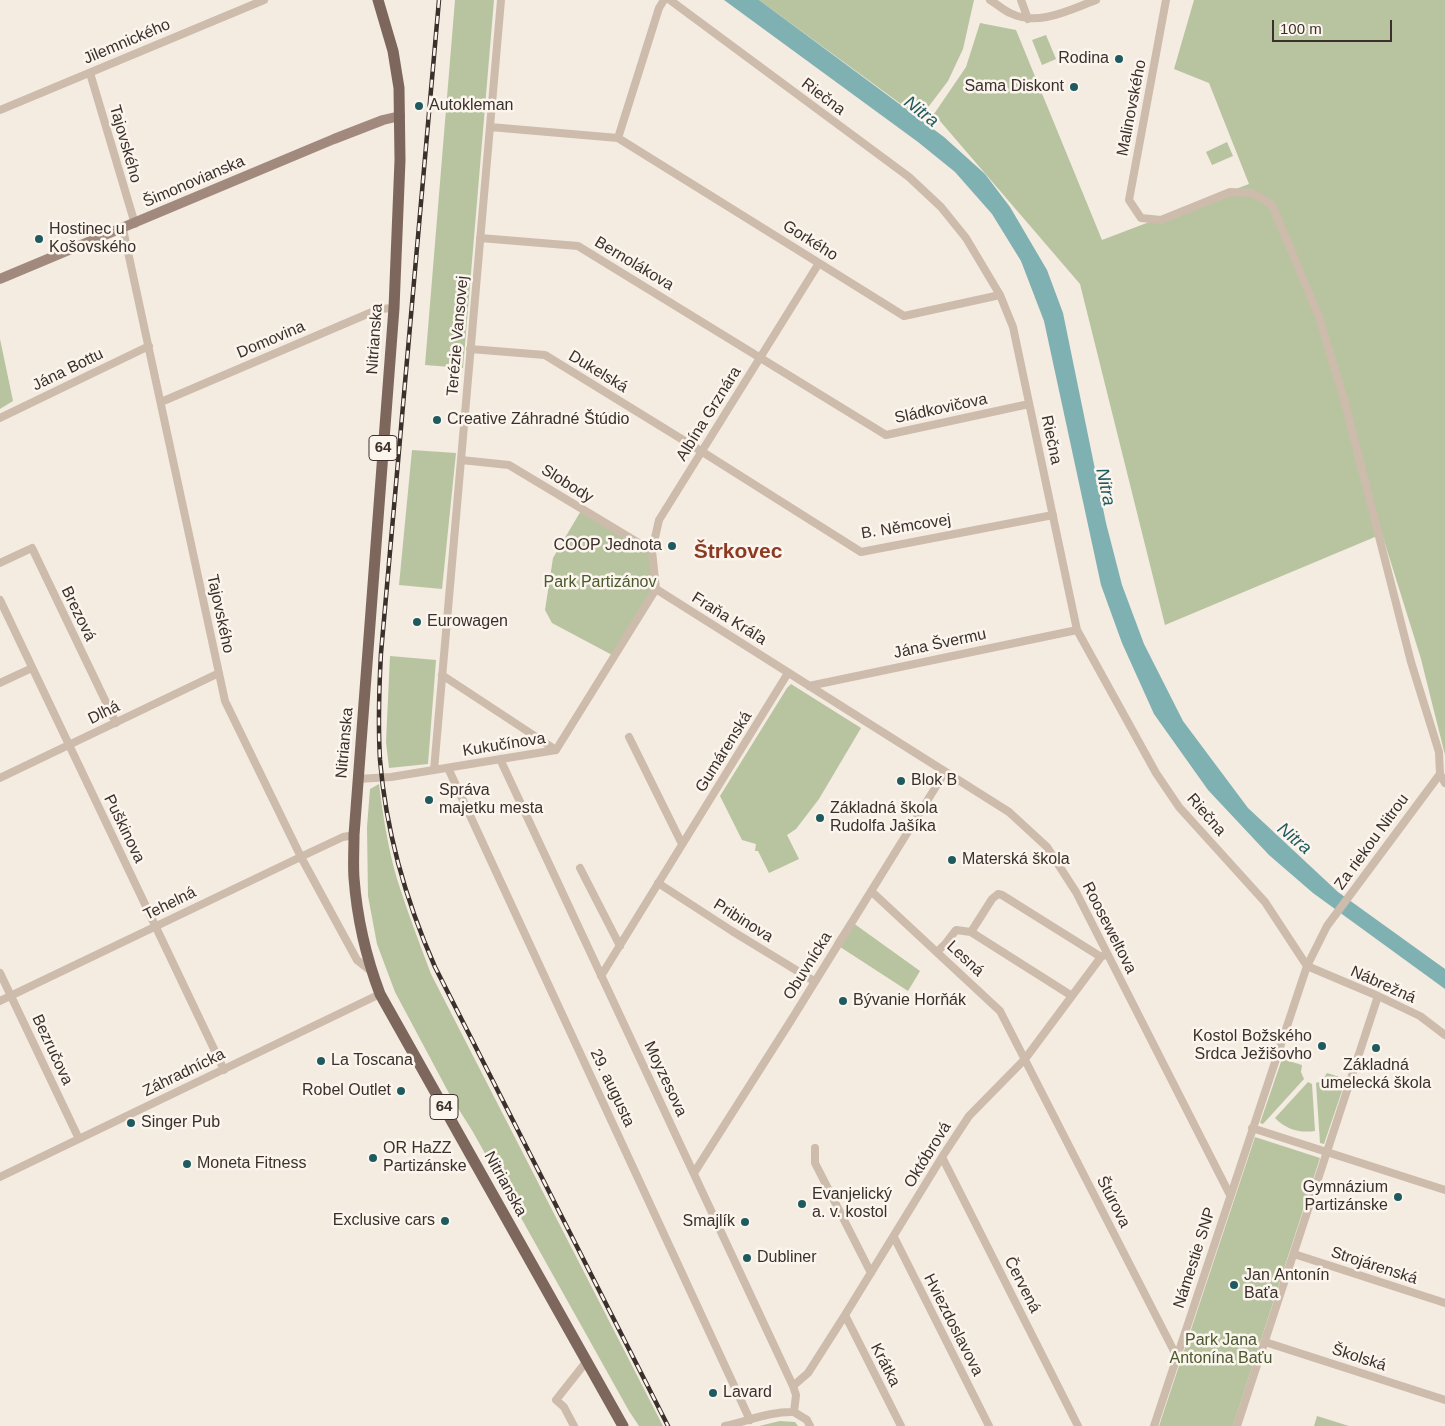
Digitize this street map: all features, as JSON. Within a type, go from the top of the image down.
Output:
[{"type":"main road","name":"Nitrianska","points":[[378,0],[388,34],[399,88],[400,170],[394,308],[354,835],[354,877],[362,931],[372,973],[380,994],[623,1426]]},
{"type":"street","name":"Jilemnického","points":[[0,110],[264,0]]},
{"type":"street","name":"Terézie Vansovej","points":[[434,770],[500,0]]},
{"type":"street","points":[[618,138],[659,8],[664,0]]},
{"type":"street","name":"Riečna","points":[[670,0],[909,177],[941,207],[966,238],[1000,295],[1013,327],[1077,630],[1156,773],[1179,807],[1265,902],[1307,966]]},
{"type":"street","points":[[990,0],[1008,13],[1028,19],[1049,16],[1096,0]]},
{"type":"street","points":[[1021,0],[1028,19]]},
{"type":"street","name":"Malinovského","points":[[1166,0],[1129,200],[1141,218],[1161,220],[1230,192],[1253,193],[1272,205],[1319,317],[1345,403],[1412,662],[1439,752],[1440,774]]},
{"type":"street","name":"Tajovského","points":[[90,72],[134,224]]},
{"type":"street","name":"Šimonovianska","points":[[0,280],[334,139],[383,120],[400,116]]},
{"type":"street","name":"Gorkého","points":[[490,127],[618,138],[904,316],[1000,295]]},
{"type":"street","name":"Tajovského","points":[[123,229],[225,701],[301,857],[357,960],[372,973]]},
{"type":"street","name":"Bernolákova","points":[[480,238],[578,246],[760,357]]},
{"type":"street","name":"Albína Grznára","points":[[656,589],[652,551],[659,520],[819,263]]},
{"type":"street","name":"Domovina","points":[[161,402],[379,310],[394,308]]},
{"type":"street","name":"Jána Bottu","points":[[0,418],[149,346]]},
{"type":"street","name":"Dukelská","points":[[470,350],[544,355],[701,451]]},
{"type":"street","name":"Sládkovičova","points":[[760,357],[886,434],[1029,404]]},
{"type":"street","name":"B. Němcovej","points":[[701,451],[861,552],[1053,514]]},
{"type":"street","name":"Slobody","points":[[461,460],[509,464],[652,551]]},
{"type":"street","name":"Brezová","points":[[0,563],[32,548],[116,722]]},
{"type":"street","name":"Kukučínova","points":[[358,779],[391,777],[556,750],[656,589]]},
{"type":"street","name":"Fraňa Kráľa","points":[[656,589],[788,673]]},
{"type":"street","name":"Puškinova","points":[[0,600],[224,1070]]},
{"type":"street","name":"Jána Švermu","points":[[809,686],[1077,630]]},
{"type":"street","points":[[0,683],[32,668]]},
{"type":"street","name":"Dlhá","points":[[0,778],[219,673]]},
{"type":"street","name":"Rooseweltova","points":[[788,673],[1009,812],[1047,847],[1076,892],[1104,955],[1230,1195]]},
{"type":"street","name":"Gumárenská","points":[[601,976],[788,673]]},
{"type":"street","points":[[442,675],[556,750]]},
{"type":"street","points":[[629,737],[682,844]]},
{"type":"street","name":"Moyzesova","points":[[500,759],[793,1386],[796,1395],[794,1412]]},
{"type":"street","name":"29. augusta","points":[[448,768],[750,1420]]},
{"type":"street","name":"Obuvnícka","points":[[694,1173],[945,772]]},
{"type":"street","points":[[1440,774],[1445,783]]},
{"type":"street","name":"Za riekou Nitrou","points":[[1327,926],[1440,774]]},
{"type":"street","name":"Tehelná","points":[[0,1002],[343,837],[354,835]]},
{"type":"street","points":[[580,868],[620,946]]},
{"type":"street","name":"Pribinova","points":[[658,883],[814,981]]},
{"type":"street","name":"Lesná","points":[[871,891],[1000,1011],[1025,1059]]},
{"type":"street","points":[[971,932],[992,899],[998,894],[1104,955]]},
{"type":"street","name":"Námestie SNP","points":[[1154,1426],[1307,966],[1327,926]]},
{"type":"street","points":[[936,952],[956,930],[971,932],[1072,996]]},
{"type":"street","name":"Októbrová","points":[[793,1386],[807,1375],[969,1116],[1025,1059],[1104,955]]},
{"type":"street","name":"Nábrežná","points":[[1307,966],[1420,1016],[1445,1035]]},
{"type":"street","name":"Bezručova","points":[[0,973],[79,1139]]},
{"type":"street","name":"Záhradnícka","points":[[0,1177],[380,994]]},
{"type":"street","points":[[1237,1426],[1378,996]]},
{"type":"street","name":"Štúrova","points":[[1025,1059],[1177,1357]]},
{"type":"street","points":[[1252,1128],[1445,1190]]},
{"type":"street","points":[[815,1148],[815,1163],[871,1273]]},
{"type":"street","name":"Červená","points":[[942,1157],[1078,1426]]},
{"type":"street","name":"Hviezdoslavova","points":[[894,1237],[989,1426]]},
{"type":"street","name":"Strojárenská","points":[[1294,1254],[1445,1303]]},
{"type":"street","name":"Krátka","points":[[845,1316],[901,1426]]},
{"type":"street","name":"Školská","points":[[1265,1342],[1445,1400]]},
{"type":"street","points":[[574,1426],[564,1407],[556,1400],[586,1362]]},
{"type":"street","points":[[725,1426],[785,1412],[794,1412],[807,1420],[810,1426]]},
{"type":"green space","points":[[455,0],[494,0],[463,368],[425,365]]},
{"type":"green space","points":[[759,0],[974,0],[963,49],[948,81],[920,118]]},
{"type":"green space","points":[[1194,0],[1445,0],[1445,755],[1421,659],[1382,534],[1165,625],[1080,284],[934,114],[966,67],[980,23],[1016,30],[1102,240],[1249,184],[1209,83],[1174,69]]},
{"type":"green space","points":[[1046,35],[1056,59],[1042,65],[1032,40]]},
{"type":"green space","points":[[1227,142],[1233,156],[1212,165],[1206,152]]},
{"type":"green space","points":[[0,339],[13,401],[0,409]]},
{"type":"green space","points":[[412,450],[456,453],[442,589],[399,585]]},
{"type":"green space","name":"Park Partizánov","points":[[582,509],[652,551],[656,589],[614,656],[552,623],[545,610],[553,558]]},
{"type":"green space","points":[[390,656],[436,660],[428,764],[389,768],[386,742]]},
{"type":"green space","points":[[791,684],[861,728],[819,799],[796,829],[787,835],[799,859],[769,873],[758,851],[755,851],[756,844],[742,840],[720,796]]},
{"type":"green space","points":[[379,784],[386,832],[397,879],[431,974],[663,1426],[639,1426],[629,1411],[473,1132],[451,1097],[395,992],[377,944],[368,896],[367,827],[370,789]]},
{"type":"green space","points":[[849,920],[920,971],[908,991],[834,943]]},
{"type":"green space","points":[[1282,1059],[1302,1065],[1301,1072],[1304,1079],[1263,1124],[1260,1123]]},
{"type":"green space","points":[[1327,1073],[1346,1079],[1324,1144],[1320,1143],[1316,1083],[1322,1081]]},
{"type":"green space","points":[[1308,1082],[1312,1084],[1315,1131],[1304,1132],[1294,1130],[1275,1118]]},
{"type":"green space","name":"Park Jana Antonína Baťu","points":[[1255,1137],[1320,1158],[1233,1426],[1159,1426]]},
{"type":"green space","points":[[1317,1416],[1349,1426],[1314,1426]]},
{"type":"green space","points":[[780,1421],[795,1422],[798,1426],[759,1426]]},
{"type":"water","points":[[724,0],[759,0],[944,137],[985,174],[1010,207],[1047,270],[1063,313],[1106,523],[1122,585],[1144,644],[1183,721],[1248,808],[1338,892],[1445,969],[1445,989],[1313,893],[1269,855],[1208,790],[1154,714],[1122,643],[1101,585],[1044,321],[1021,261],[992,214],[955,172],[918,142]]},
{"type":"railway","points":[[439,0],[381,653],[379,747],[387,813],[392,840],[406,891],[435,967],[668,1426]]},
{"type":"place","name":"Rodina","points":[[1119,59]]},
{"type":"place","name":"Sama Diskont","points":[[1074,87]]},
{"type":"place","name":"Autokleman","points":[[419,106]]},
{"type":"place","name":"Hostinec u Košovského","points":[[39,239]]},
{"type":"place","name":"Creative Záhradné Štúdio","points":[[437,420]]},
{"type":"place","name":"COOP Jednota","points":[[672,546]]},
{"type":"place","name":"Eurowagen","points":[[417,622]]},
{"type":"place","name":"Blok B","points":[[901,781]]},
{"type":"place","name":"Správa majetku mesta","points":[[429,800]]},
{"type":"place","name":"Základná škola Rudolfa Jašíka","points":[[820,818]]},
{"type":"place","name":"Materská škola","points":[[952,860]]},
{"type":"place","name":"Bývanie Horňák","points":[[843,1001]]},
{"type":"place","name":"Kostol Božského Srdca Ježišovho","points":[[1322,1046]]},
{"type":"place","name":"Základná umelecká škola","points":[[1376,1048]]},
{"type":"place","name":"La Toscana","points":[[321,1061]]},
{"type":"place","name":"Robel Outlet","points":[[401,1091]]},
{"type":"place","name":"Singer Pub","points":[[131,1123]]},
{"type":"place","name":"OR HaZZ Partizánske","points":[[373,1158]]},
{"type":"place","name":"Moneta Fitness","points":[[187,1164]]},
{"type":"place","name":"Gymnázium Partizánske","points":[[1398,1197]]},
{"type":"place","name":"Evanjelický a. v. kostol","points":[[802,1204]]},
{"type":"place","name":"Exclusive cars","points":[[445,1221]]},
{"type":"place","name":"Smajlík","points":[[745,1222]]},
{"type":"place","name":"Dubliner","points":[[747,1258]]},
{"type":"place","name":"Jan Antonín Baťa","points":[[1234,1285]]},
{"type":"place","name":"Lavard","points":[[713,1393]]},
{"type":"district","name":"Štrkovec","points":[[738,552]]},
{"type":"water label","name":"Nitra","points":[[921,112]]},
{"type":"water label","name":"Nitra","points":[[1105,487]]},
{"type":"water label","name":"Nitra","points":[[1294,839]]}]
